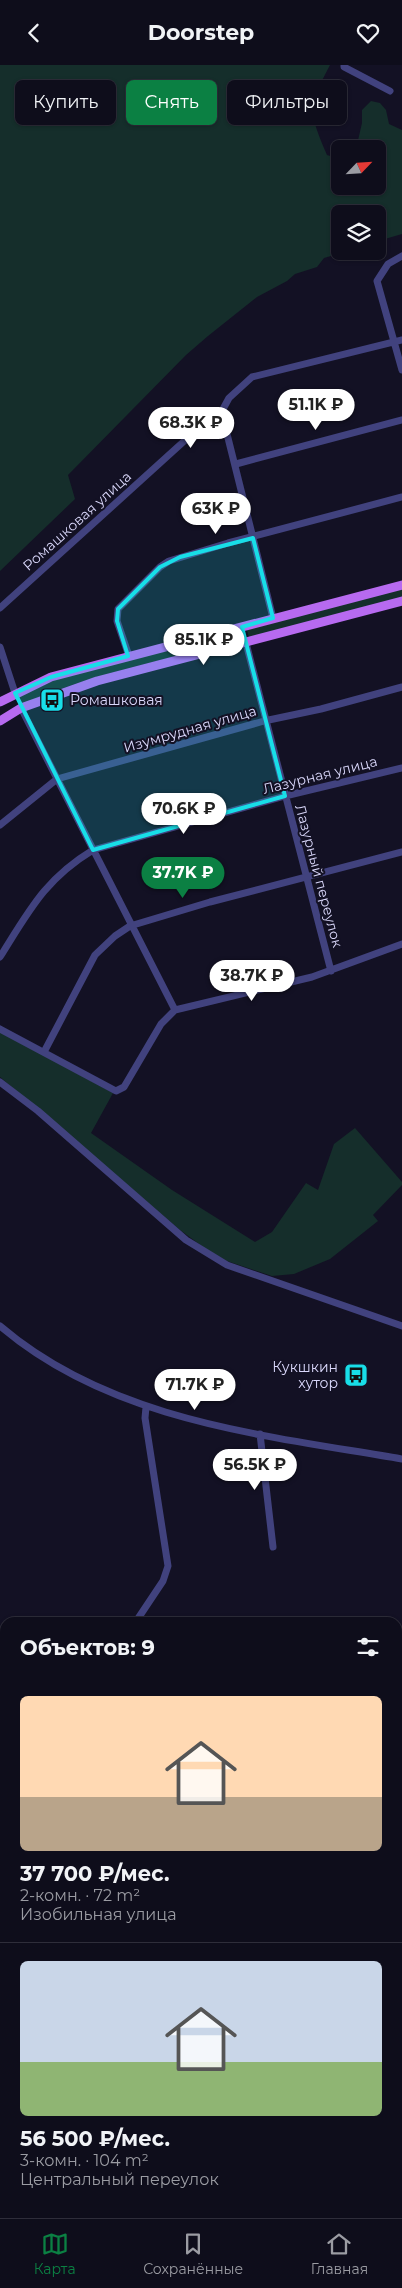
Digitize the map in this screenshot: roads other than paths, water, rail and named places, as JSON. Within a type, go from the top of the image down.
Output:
[{"type":"main road","points":[[0,702],[51,677],[402,585]]},
{"type":"main road","points":[[0,721],[21,708],[97,681],[402,601]]},
{"type":"main road","points":[[242,627],[246,643]]},
{"type":"main road","points":[[15,693],[21,708]]},
{"type":"street","points":[[344,65],[344,67],[390,91]]},
{"type":"street","points":[[402,255],[388,264],[377,281],[398,341],[402,369]]},
{"type":"street","points":[[273,618],[223,418],[223,409],[229,398],[252,377],[398,341]]},
{"type":"street","name":"Ромашковая улица","points":[[0,608],[184,440],[223,418]]},
{"type":"street","points":[[236,464],[402,420]]},
{"type":"street","points":[[128,656],[117,621],[118,609],[160,567],[180,557],[402,497]]},
{"type":"street","name":"Лазурный переулок","points":[[246,643],[264,721],[331,971]]},
{"type":"street","points":[[0,647],[15,693]]},
{"type":"street","name":"Изумрудная улица","points":[[0,825],[57,779],[264,721],[321,709],[402,687]]},
{"type":"street","points":[[21,708],[130,926],[175,1010]]},
{"type":"street","name":"Лазурная улица","points":[[0,957],[53,879],[72,863],[93,850],[284,796],[402,767]]},
{"type":"street","points":[[44,1052],[91,961],[104,945],[130,926],[402,852]]},
{"type":"street","points":[[0,1029],[112,1090],[121,1090],[160,1024],[175,1010],[331,971],[402,943]]},
{"type":"street","points":[[0,1081],[38,1111],[186,1240],[228,1265],[402,1326]]},
{"type":"street","points":[[0,1326],[41,1357],[93,1386],[146,1407],[192,1421],[402,1459]]},
{"type":"street","points":[[139,1617],[163,1581],[168,1566],[145,1418],[146,1407]]},
{"type":"street","points":[[260,1434],[273,1547]]},
{"type":"place","name":"Ромашковая","points":[[52,700]]},
{"type":"place","name":"Кукшкин хутор","points":[[356,1375]]}]
